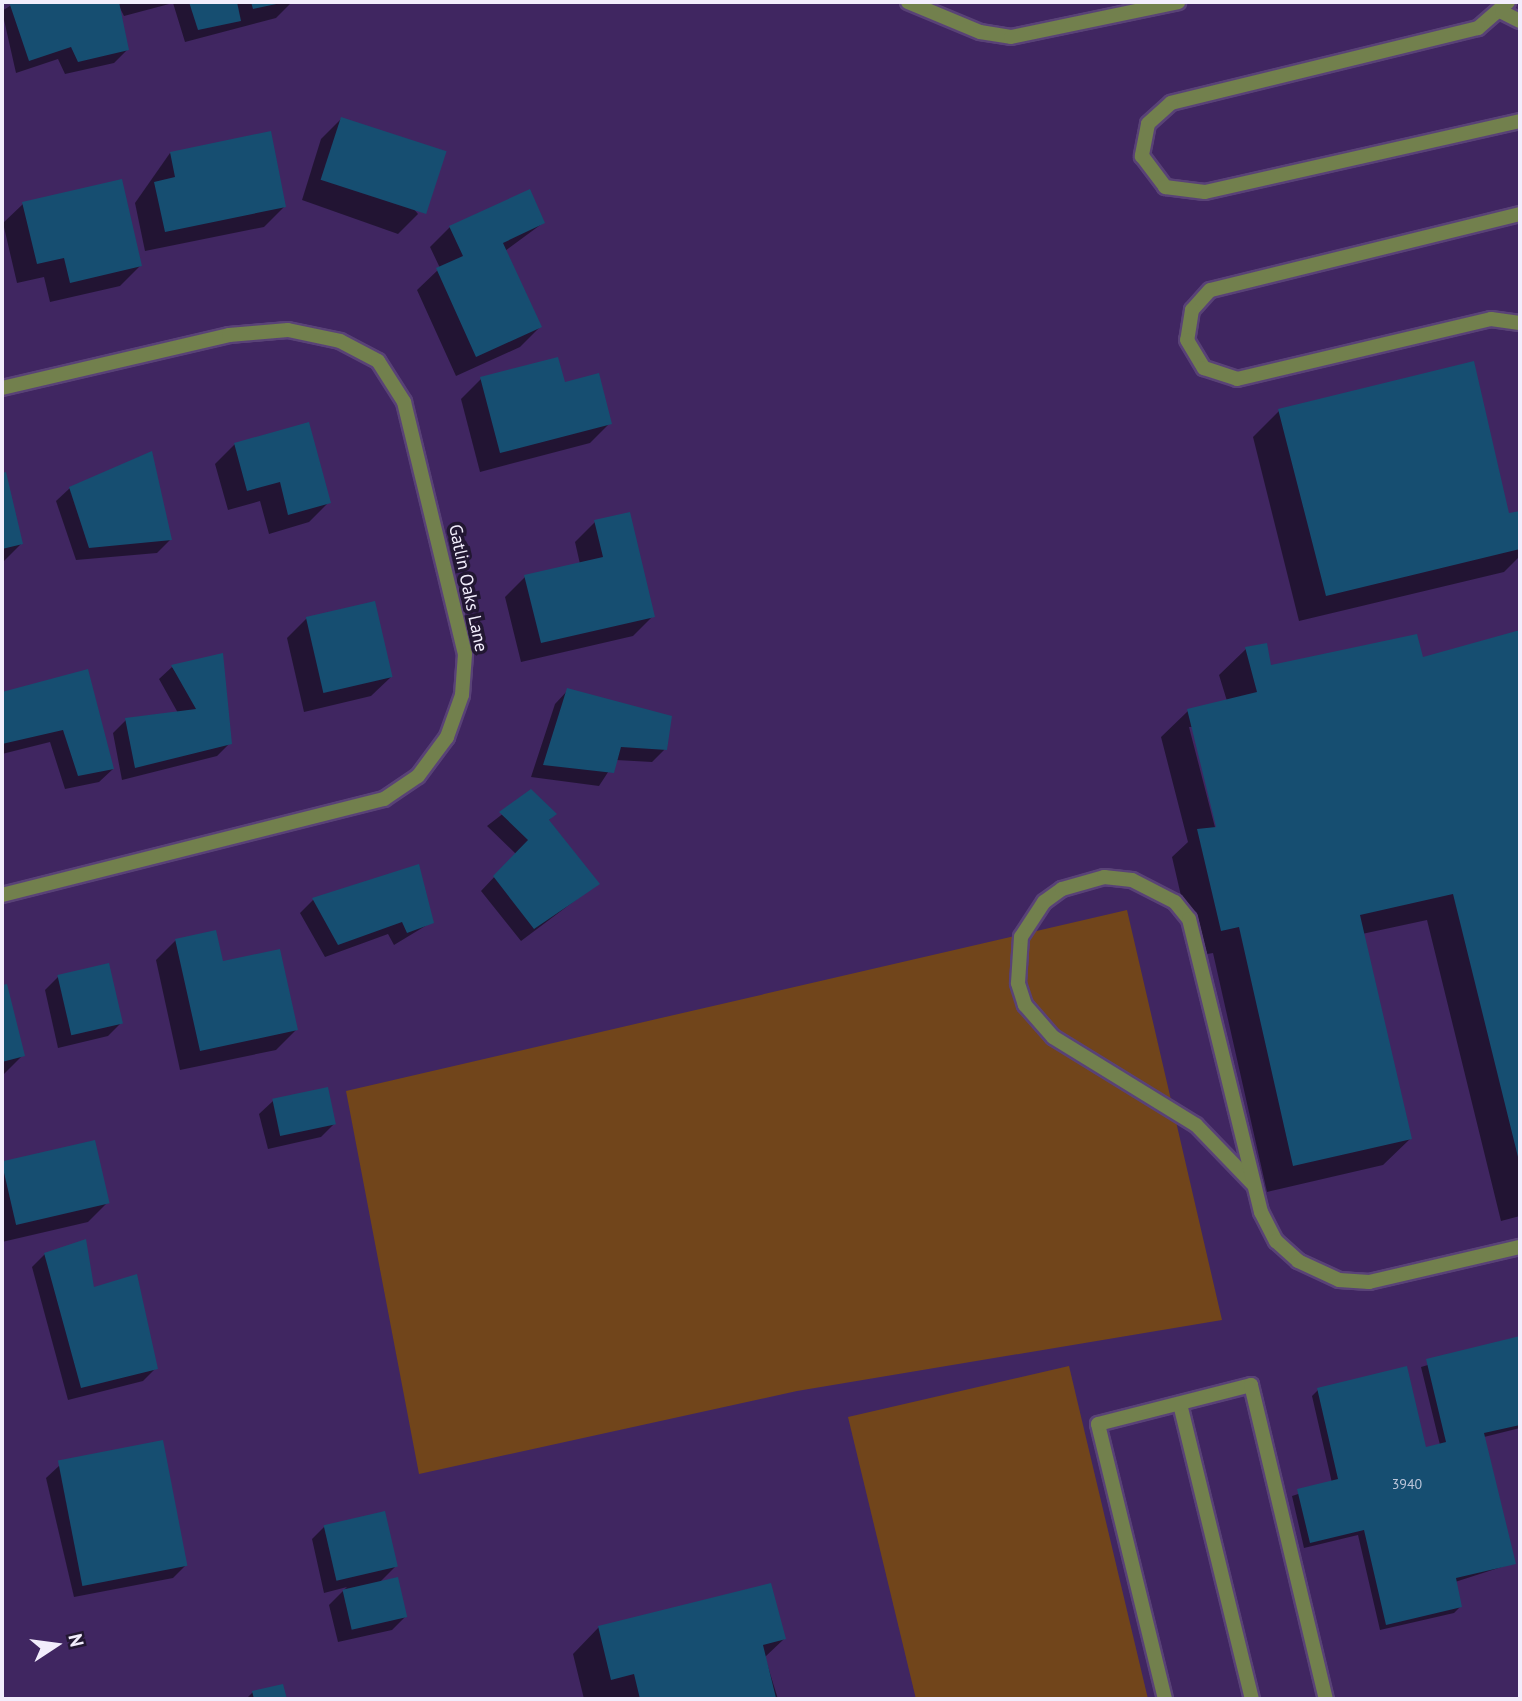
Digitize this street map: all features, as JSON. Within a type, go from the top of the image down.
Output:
[{"type":"street","points":[[908,2],[980,32],[1011,37],[1178,2]]},
{"type":"street","points":[[1520,21],[1505,7],[1478,28],[1171,103],[1148,124],[1142,156],[1165,187],[1205,192],[1520,121]]},
{"type":"street","points":[[1520,214],[1210,290],[1192,310],[1187,340],[1204,368],[1237,379],[1491,319],[1520,323]]},
{"type":"street","name":"Gatlin Oaks Lane","points":[[2,388],[229,335],[288,330],[340,341],[378,361],[404,402],[465,654],[462,695],[447,737],[418,776],[383,800],[2,895]]},
{"type":"street","points":[[1254,1185],[1196,1125],[1053,1037],[1025,1005],[1018,971],[1021,937],[1044,902],[1062,889],[1104,877],[1132,880],[1165,895],[1189,919],[1254,1185],[1276,1241],[1309,1268],[1339,1280],[1388,1279],[1520,1247]]},
{"type":"street","points":[[1165,1699],[1098,1424],[1251,1385],[1326,1699]]},
{"type":"street","points":[[1180,1404],[1252,1699]]},
{"type":"shaded area","points":[[1127,910],[1222,1320],[797,1391],[419,1474],[346,1091]]},
{"type":"shaded area","points":[[1069,1366],[1148,1699],[916,1699],[848,1417]]},
{"type":"building","points":[[9,2],[119,2],[129,50],[78,62],[71,47],[29,61]]},
{"type":"building","points":[[189,2],[237,2],[241,21],[198,30]]},
{"type":"building","points":[[251,2],[281,2],[281,3],[253,9]]},
{"type":"building","points":[[341,117],[447,151],[426,214],[321,180]]},
{"type":"building","points":[[271,131],[286,207],[165,232],[154,182],[175,177],[170,152]]},
{"type":"building","points":[[122,179],[142,266],[70,283],[64,258],[37,264],[22,202]]},
{"type":"building","points":[[530,189],[545,223],[503,243],[542,327],[476,357],[436,268],[463,256],[449,226]]},
{"type":"building","points":[[558,357],[565,382],[599,373],[612,424],[500,453],[480,377]]},
{"type":"building","points":[[1474,361],[1509,513],[1520,511],[1520,549],[1326,596],[1278,409]]},
{"type":"building","points":[[309,422],[331,503],[288,515],[280,482],[247,491],[234,443]]},
{"type":"building","points":[[152,451],[172,540],[89,548],[69,487]]},
{"type":"building","points":[[6,472],[23,544],[2,549],[2,473]]},
{"type":"building","points":[[630,512],[655,617],[541,643],[524,575],[603,557],[594,520]]},
{"type":"building","points":[[375,601],[393,677],[323,693],[306,617]]},
{"type":"building","points":[[1520,630],[1520,1165],[1453,894],[1360,915],[1412,1139],[1293,1166],[1239,927],[1221,931],[1197,829],[1216,827],[1187,709],[1257,692],[1245,647],[1267,643],[1271,665],[1417,634],[1423,657]]},
{"type":"building","points":[[223,653],[232,744],[135,768],[125,718],[196,709],[171,665]]},
{"type":"building","points":[[88,669],[114,769],[78,776],[63,730],[2,744],[2,692]]},
{"type":"building","points":[[567,688],[672,716],[667,750],[621,747],[614,773],[543,765]]},
{"type":"building","points":[[531,789],[557,814],[549,820],[600,884],[534,929],[493,876],[528,840],[499,812]]},
{"type":"building","points":[[419,864],[434,923],[407,933],[402,922],[338,945],[312,898]]},
{"type":"building","points":[[216,930],[223,961],[280,949],[298,1030],[200,1051],[175,939]]},
{"type":"building","points":[[109,963],[123,1023],[71,1035],[57,975]]},
{"type":"building","points":[[7,984],[25,1056],[2,1062],[2,985]]},
{"type":"building","points":[[328,1087],[336,1124],[280,1136],[272,1099]]},
{"type":"building","points":[[95,1140],[110,1203],[16,1225],[2,1161]]},
{"type":"building","points":[[86,1239],[94,1287],[137,1274],[158,1369],[81,1388],[44,1253]]},
{"type":"building","points":[[1520,1336],[1520,1425],[1484,1433],[1516,1564],[1456,1578],[1462,1607],[1386,1625],[1364,1530],[1310,1543],[1297,1489],[1338,1479],[1317,1388],[1407,1366],[1426,1447],[1446,1442],[1426,1359]]},
{"type":"building","points":[[163,1440],[187,1566],[82,1586],[58,1460]]},
{"type":"building","points":[[385,1511],[398,1567],[336,1581],[324,1525]]},
{"type":"building","points":[[398,1577],[407,1617],[352,1630],[342,1590]]},
{"type":"building","points":[[771,1583],[786,1639],[763,1645],[776,1698],[784,1699],[640,1699],[634,1674],[611,1680],[598,1626]]},
{"type":"building","points":[[283,1684],[287,1699],[254,1699],[252,1691]]}]
